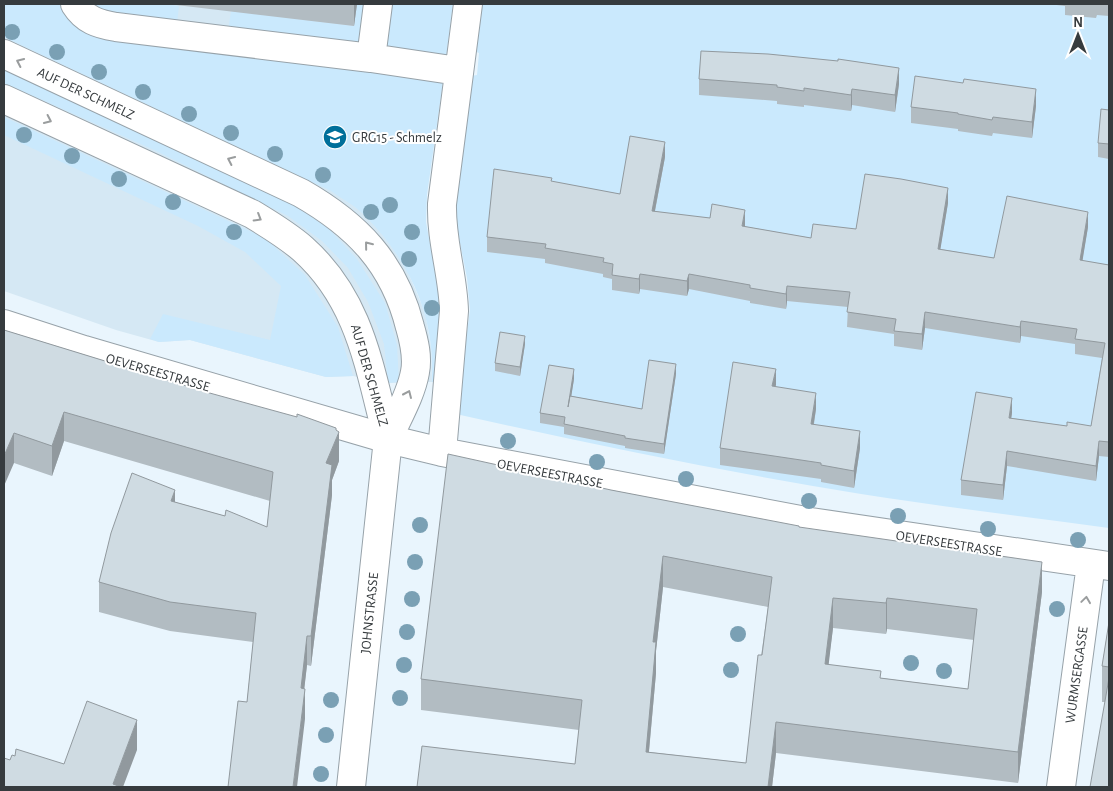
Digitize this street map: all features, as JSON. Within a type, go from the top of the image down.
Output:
[{"type":"main road","points":[[75,4],[93,22],[116,27],[458,70]]},
{"type":"main road","points":[[372,58],[378,4]]},
{"type":"main road","points":[[442,452],[454,292],[441,227],[442,204],[468,4]]},
{"type":"main road","name":"AUF DER SCHMELZ","points":[[4,54],[301,193],[339,217],[368,243],[398,292],[406,312],[415,346],[416,371],[411,387],[388,438]]},
{"type":"main road","name":"AUF DER SCHMELZ","points":[[4,99],[252,214],[283,233],[304,250],[326,272],[356,321],[365,348],[388,438]]},
{"type":"main road","name":"OEVERSEESTRASSE","points":[[4,324],[84,350],[442,452],[810,522],[1100,565]]},
{"type":"main road","name":"JOHNSTRASSE","points":[[351,787],[388,438]]},
{"type":"main road","name":"WURMSERGASSE","points":[[1061,787],[1100,565]]},
{"type":"shaded area","points":[[4,4],[426,4],[389,242],[407,270],[426,318],[431,347],[432,382],[388,383],[353,376],[326,377],[190,340],[159,342],[116,330],[4,291]]},
{"type":"shaded area","name":"GRG15 - Schmelz","points":[[4,4],[66,4],[443,82],[427,195],[426,222],[440,297],[436,382],[432,382],[428,328],[424,310],[417,293],[400,260],[389,244],[361,212],[331,191],[4,37]]},
{"type":"shaded area","points":[[86,4],[165,4],[179,6],[177,23],[103,18]]},
{"type":"shaded area","points":[[357,4],[371,4],[366,45],[228,31],[231,11],[354,26]]},
{"type":"shaded area","points":[[386,4],[453,4],[446,58],[385,53]]},
{"type":"shaded area","points":[[481,4],[1109,4],[1109,528],[861,494],[658,457],[456,414],[470,310],[467,278],[456,223],[455,206],[471,76],[477,75],[479,53],[474,51]]},
{"type":"shaded area","points":[[4,70],[294,205],[329,229],[357,259],[385,303],[397,345],[399,382],[388,383],[384,344],[368,302],[348,268],[322,241],[288,216],[154,150],[4,83]]},
{"type":"shaded area","points":[[4,117],[265,238],[305,275],[338,327],[353,376],[326,377],[190,340],[159,342],[150,339],[163,314],[270,340],[281,286],[245,252],[198,226],[4,135]]},
{"type":"building","points":[[701,51],[768,54],[838,61],[838,59],[899,68],[895,95],[852,89],[851,95],[804,88],[804,91],[777,87],[777,85],[699,79]]},
{"type":"building","points":[[915,76],[963,83],[964,79],[1036,89],[1032,122],[993,117],[992,120],[958,113],[911,107]]},
{"type":"building","points":[[1101,109],[1109,110],[1109,144],[1098,143]]},
{"type":"building","points":[[630,136],[665,142],[652,211],[710,218],[712,204],[745,210],[742,226],[811,238],[813,224],[856,229],[865,174],[948,188],[938,249],[994,258],[1007,196],[1088,212],[1080,260],[1109,265],[1109,442],[1099,441],[1096,466],[1007,451],[1003,485],[961,480],[976,392],[1012,398],[1009,418],[1067,426],[1067,422],[1091,426],[1105,343],[1075,339],[1077,329],[1021,321],[1020,327],[925,312],[922,334],[894,331],[896,319],[847,312],[850,292],[787,286],[786,294],[750,288],[750,285],[689,274],[687,281],[640,274],[639,279],[612,275],[613,264],[603,262],[604,258],[545,248],[546,244],[487,237],[494,169],[552,178],[551,181],[620,194]]},
{"type":"building","points":[[4,330],[206,392],[297,417],[297,414],[336,428],[339,432],[326,463],[332,465],[311,636],[307,636],[301,688],[305,689],[293,787],[228,787],[238,701],[247,702],[256,613],[170,602],[99,582],[111,533],[132,473],[175,490],[171,501],[225,516],[226,510],[267,527],[273,472],[64,412],[52,446],[14,433],[4,456]]},
{"type":"building","points":[[500,332],[525,336],[520,367],[495,363]]},
{"type":"building","points":[[649,360],[676,364],[664,444],[625,438],[625,436],[564,424],[565,417],[540,413],[549,365],[574,369],[568,407],[570,396],[642,409]]},
{"type":"building","points":[[733,362],[776,369],[772,386],[816,393],[811,424],[860,431],[854,471],[821,465],[821,463],[720,448]]},
{"type":"building","points":[[448,454],[611,490],[799,527],[1042,562],[1018,752],[776,722],[768,787],[417,787],[422,746],[575,764],[582,700],[421,679]],"holes":[[[663,556],[772,577],[762,655],[758,655],[746,763],[646,752],[656,642],[653,642]],[[833,598],[886,603],[887,598],[977,609],[968,689],[880,678],[881,671],[825,664]]]},
{"type":"building","points":[[1109,622],[1109,667],[1102,666]]},
{"type":"building","points":[[1109,678],[1109,787],[1090,787]]},
{"type":"building","points":[[87,701],[137,720],[113,784],[121,787],[4,787],[4,758],[10,760],[12,755],[15,756],[16,749],[64,764]]},
{"type":"place","name":"GRG15 - Schmelz","points":[[335,137]]}]
